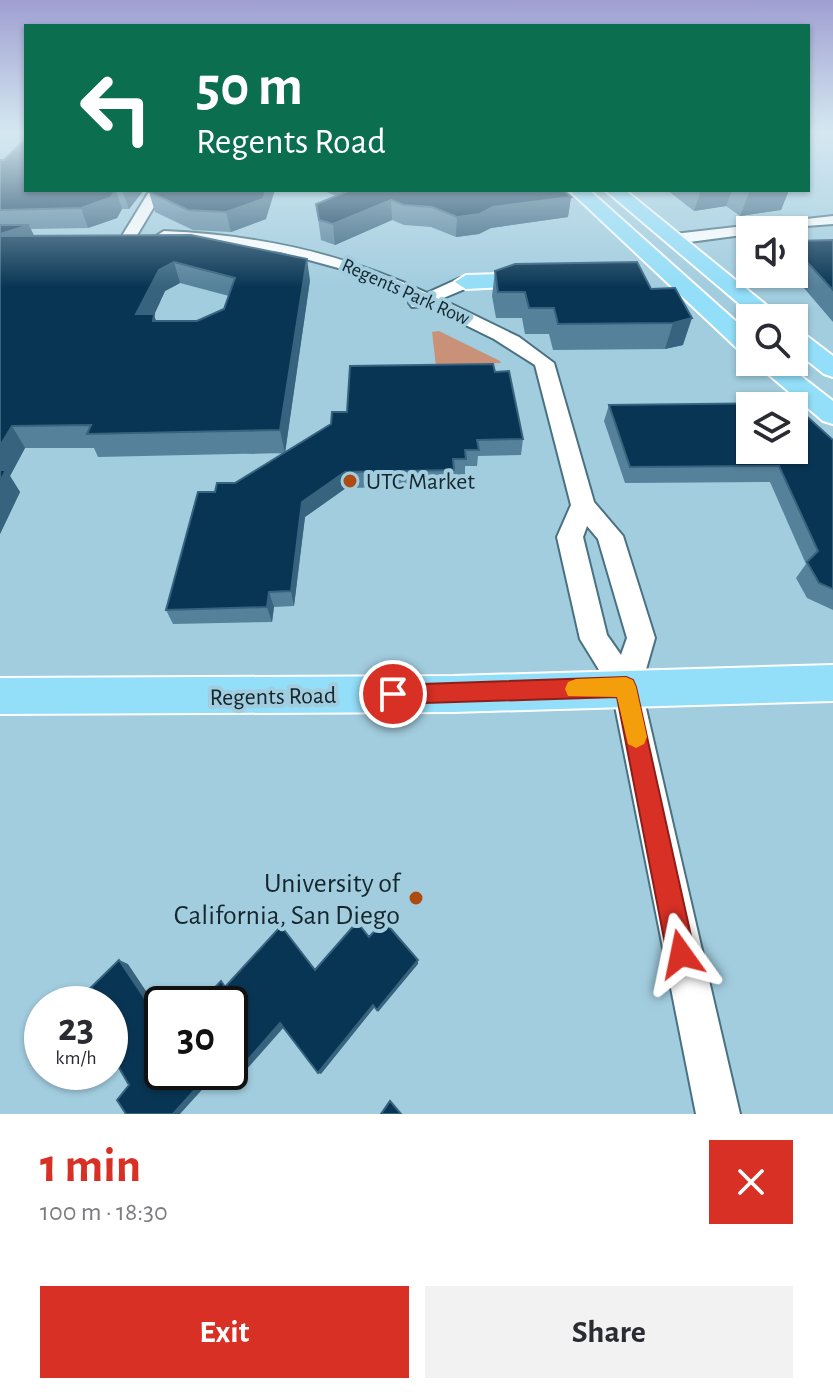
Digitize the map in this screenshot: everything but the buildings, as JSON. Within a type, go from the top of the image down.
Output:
[{"type":"main road","points":[[580,192],[630,252],[681,286],[736,335]]},
{"type":"main road","points":[[616,192],[753,304]]},
{"type":"main road","points":[[466,282],[557,274]]},
{"type":"main road","points":[[641,276],[681,286]]},
{"type":"main road","points":[[808,349],[833,369]]},
{"type":"main road","points":[[784,376],[833,415]]},
{"type":"main road","name":"Regents Road","points":[[0,696],[453,694],[833,683]]},
{"type":"street","name":"Regents Park Row","points":[[156,192],[120,240],[220,246],[302,260],[420,302],[525,348],[544,363],[583,505]]},
{"type":"street","points":[[674,239],[833,220]]},
{"type":"street","points":[[808,237],[833,234]]},
{"type":"street","points":[[691,253],[736,246]]},
{"type":"street","points":[[420,302],[466,282]]},
{"type":"street","points":[[626,687],[641,638],[610,536],[583,505],[570,537],[594,639],[626,687],[718,1114]]},
{"type":"shaded area","points":[[439,331],[501,363],[436,366],[432,332]]},
{"type":"slow traffic","points":[[576,689],[626,687],[636,737]]},
{"type":"place","name":"UTC Market","points":[[350,481]]},
{"type":"place","name":"University of California, San Diego","points":[[416,898]]},
{"type":"route","points":[[393,694],[626,687],[681,954]]}]
